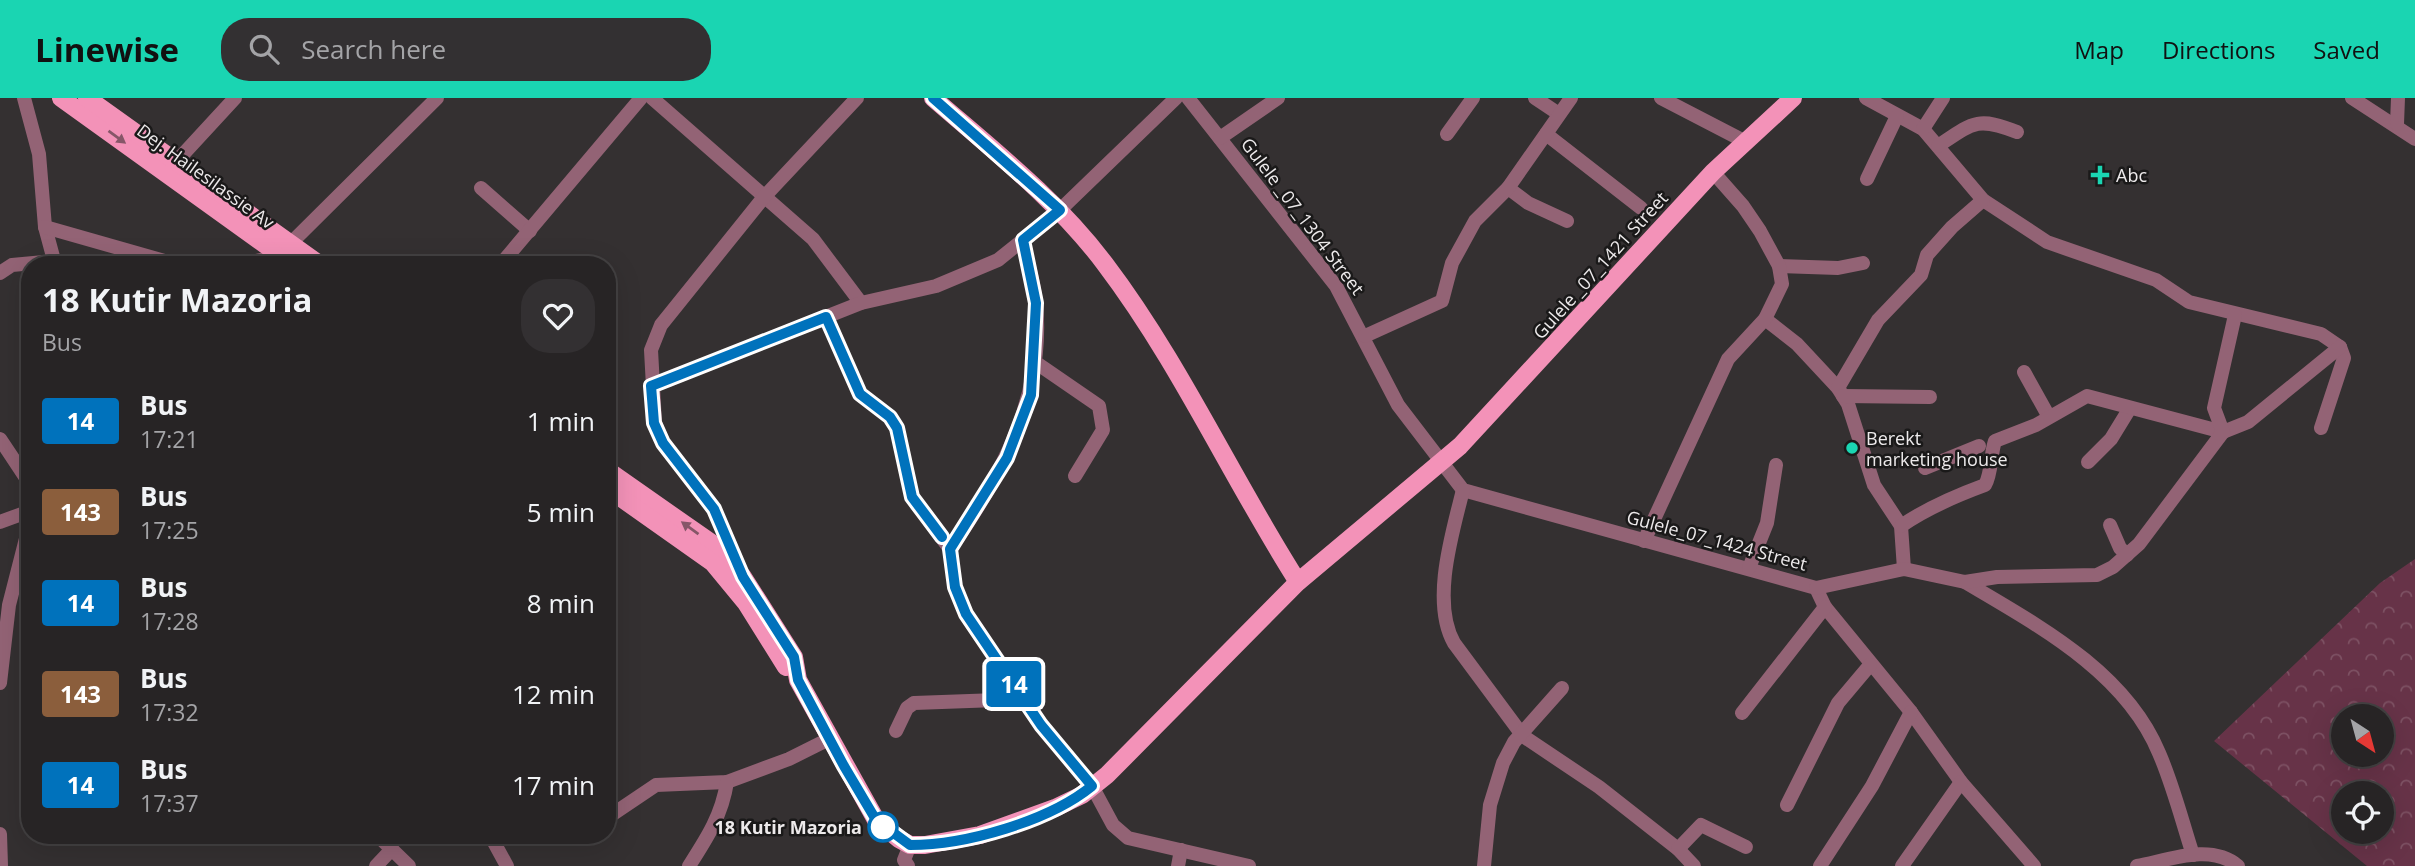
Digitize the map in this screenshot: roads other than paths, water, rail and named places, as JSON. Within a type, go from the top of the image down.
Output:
[{"type":"main road","name":"Dej. Hailesilassie Av","points":[[61,98],[288,254]]},
{"type":"main road","points":[[87,98],[176,162],[288,254]]},
{"type":"main road","points":[[933,98],[1060,210],[1104,262],[1162,345],[1298,582]]},
{"type":"main road","name":"Gulele _07_1421 Street","points":[[906,859],[948,842],[992,831],[1055,808],[1092,786],[1139,746],[1298,582],[1461,446],[1713,172],[1793,98]]},
{"type":"main road","points":[[616,476],[710,542],[743,577],[794,657],[798,680]]},
{"type":"main road","points":[[616,494],[713,563],[746,603],[798,680],[876,820],[906,859]]},
{"type":"street","points":[[23,98],[38,154],[45,227],[53,256]]},
{"type":"street","points":[[176,162],[235,98]]},
{"type":"street","points":[[288,254],[437,98]]},
{"type":"street","points":[[508,256],[641,98]]},
{"type":"street","points":[[652,98],[813,239],[861,303]]},
{"type":"street","points":[[743,577],[708,498],[658,432],[651,386],[651,350],[660,325],[764,197],[857,98]]},
{"type":"street","points":[[651,386],[861,303],[936,286],[998,260],[1060,210],[1176,98]]},
{"type":"street","name":"Gulele _07_1304 Street","points":[[1188,98],[1336,286],[1365,336],[1398,405],[1440,461]]},
{"type":"street","name":"Gulele _07_1304 Street","points":[[1220,138],[1278,98]]},
{"type":"street","points":[[1447,134],[1473,98]]},
{"type":"street","points":[[1535,98],[1559,114]]},
{"type":"street","points":[[1365,336],[1442,301],[1460,247],[1475,220],[1508,188],[1571,98]]},
{"type":"street","points":[[1661,98],[1744,141]]},
{"type":"street","points":[[1866,98],[1923,129],[1983,200],[2047,242],[2157,280],[2189,302],[2321,334],[2340,347],[2344,358],[2321,428]]},
{"type":"street","points":[[1923,129],[1943,98]]},
{"type":"street","points":[[2352,98],[2397,124],[2415,139]]},
{"type":"street","points":[[2397,124],[2398,98]]},
{"type":"street","points":[[1867,179],[1897,116]]},
{"type":"street","points":[[1938,146],[1975,122],[1992,122],[2017,132]]},
{"type":"street","points":[[1546,134],[1641,208]]},
{"type":"street","points":[[1644,541],[1728,359],[1765,319],[1782,284],[1779,266],[1743,206],[1713,172]]},
{"type":"street","points":[[481,188],[530,231]]},
{"type":"street","points":[[1508,188],[1528,203],[1567,221]]},
{"type":"street","points":[[1840,392],[1878,320],[1921,275],[1927,255],[1952,227],[1983,200]]},
{"type":"street","points":[[45,227],[147,256]]},
{"type":"street","points":[[950,549],[1007,458],[1031,395],[1035,362],[1036,303],[1023,240]]},
{"type":"street","points":[[1779,266],[1838,268],[1863,263]]},
{"type":"street","points":[[0,273],[12,265],[21,265]]},
{"type":"street","points":[[2223,432],[2214,408],[2235,315]]},
{"type":"street","points":[[826,317],[860,394],[890,417],[897,428],[912,497],[950,549],[955,587],[961,604],[1062,752],[1092,786],[1121,834],[1250,866]]},
{"type":"street","points":[[1765,319],[1797,344],[1848,404],[1874,485],[1900,526],[1904,569]]},
{"type":"street","points":[[1965,582],[1997,577],[2097,575],[2139,544],[2223,432],[2248,422],[2340,347]]},
{"type":"street","points":[[1035,362],[1099,406],[1103,430],[1075,476]]},
{"type":"street","points":[[2024,372],[2049,417]]},
{"type":"street","points":[[1840,392],[1930,397]]},
{"type":"street","points":[[1900,526],[1968,489],[1985,485],[1990,477],[1989,460],[1995,441],[2049,417],[2087,396],[2223,432]]},
{"type":"street","points":[[2088,462],[2111,439],[2130,408]]},
{"type":"street","points":[[0,439],[21,470]]},
{"type":"street","points":[[1925,468],[1977,442],[1989,460]]},
{"type":"street","points":[[1440,461],[1463,490],[1448,548],[1445,628],[1523,736],[1599,787],[1678,849],[1694,866]]},
{"type":"street","points":[[1749,568],[1767,523],[1776,465]]},
{"type":"street","name":"Gulele_07_1424 Street","points":[[1463,490],[1816,588],[1825,607],[1911,712],[1961,782],[2034,866]]},
{"type":"street","points":[[0,522],[21,514]]},
{"type":"street","points":[[2110,524],[2120,548],[2127,555]]},
{"type":"street","points":[[0,683],[7,614],[21,559]]},
{"type":"street","points":[[1816,588],[1904,569],[1965,582],[2036,625],[2101,673],[2135,709],[2159,752],[2193,855]]},
{"type":"street","points":[[1742,713],[1825,607]]},
{"type":"street","points":[[1787,804],[1838,703],[1870,665]]},
{"type":"street","points":[[1484,866],[1493,794],[1511,746],[1523,736],[1562,688]]},
{"type":"street","points":[[896,731],[907,708],[914,703],[1024,699]]},
{"type":"street","points":[[1820,866],[1872,786],[1911,712]]},
{"type":"street","points":[[616,812],[662,783],[694,785],[727,782],[789,759],[831,738]]},
{"type":"street","points":[[689,866],[714,827],[727,782]]},
{"type":"street","points":[[1902,866],[1961,782]]},
{"type":"street","points":[[1678,849],[1701,825],[1746,847]]},
{"type":"street","points":[[0,834],[1,861]]},
{"type":"street","points":[[387,844],[409,866]]},
{"type":"street","points":[[495,844],[507,866]]},
{"type":"street","points":[[376,866],[392,849]]},
{"type":"street","points":[[1178,866],[1181,850]]},
{"type":"street","points":[[2137,866],[2193,855],[2218,854],[2238,866]]},
{"type":"place","name":"Abc","points":[[2100,175]]},
{"type":"place","name":"Berekt marketing house","points":[[1852,448]]},
{"type":"place","name":"18 Kutir Mazoria","points":[[883,827]]}]
